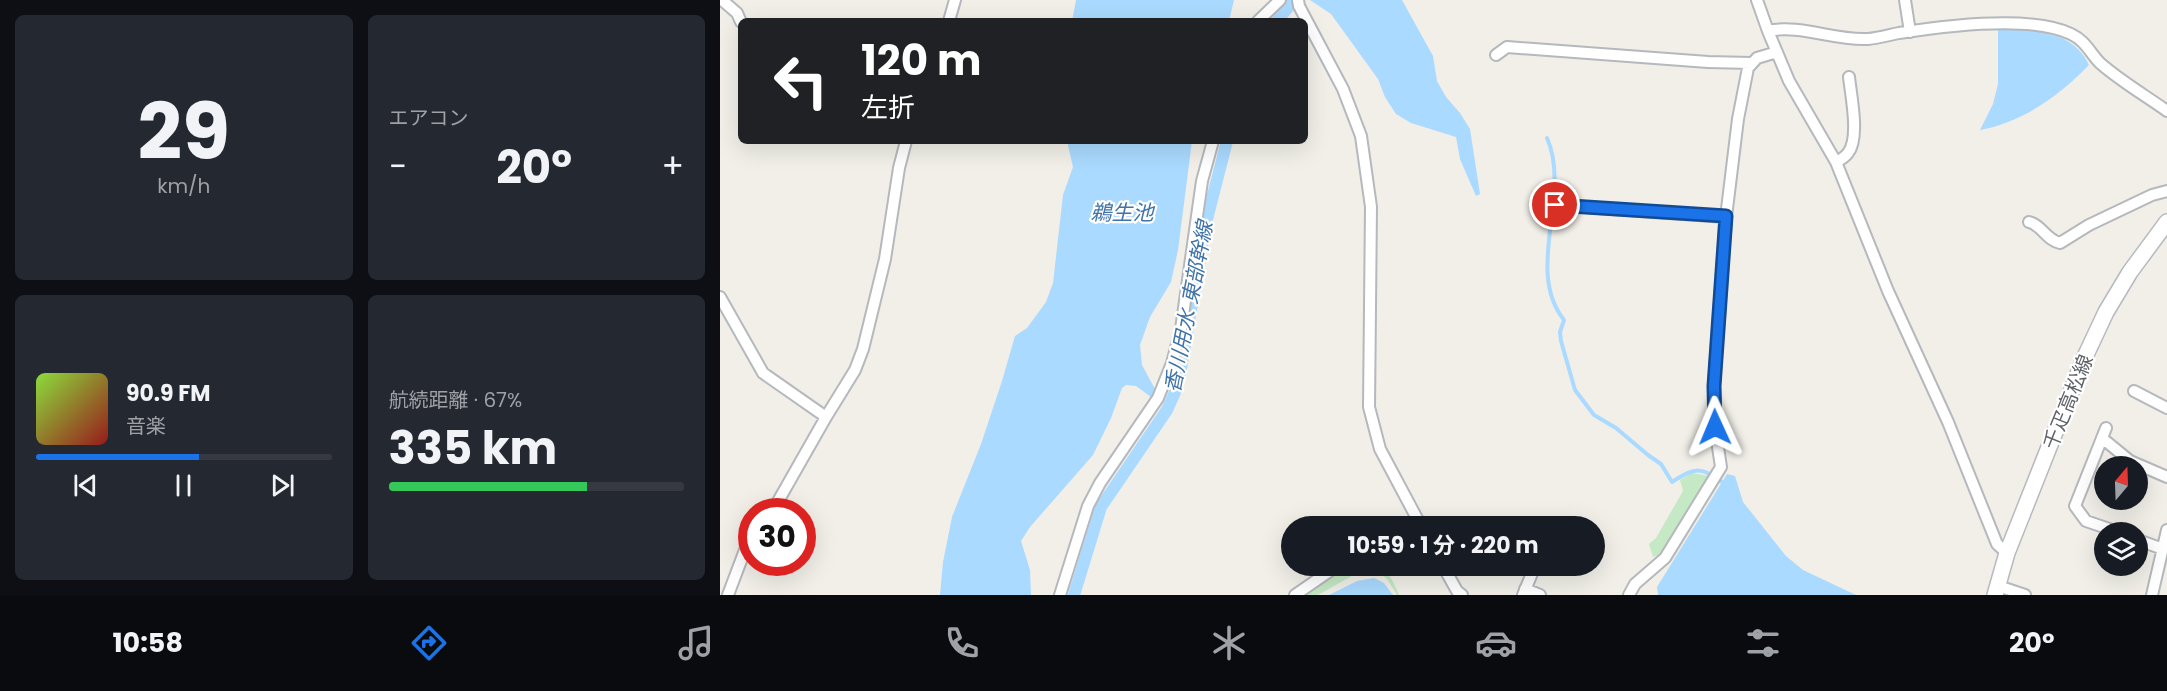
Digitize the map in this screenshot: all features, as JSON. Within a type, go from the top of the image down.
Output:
[{"type":"main road","name":"千疋高松線","points":[[1996,590],[2007,553],[2084,359],[2106,312],[2130,272],[2167,222]]},
{"type":"street","points":[[722,0],[739,18]]},
{"type":"street","points":[[951,18],[956,0]]},
{"type":"street","points":[[1261,18],[1280,0]]},
{"type":"street","points":[[1298,0],[1305,18]]},
{"type":"street","points":[[1757,0],[1788,81],[1836,162],[1888,291],[1948,422],[1997,544],[2007,553]]},
{"type":"street","points":[[1905,0],[1910,32]]},
{"type":"street","points":[[1768,31],[1782,28],[1845,39],[1870,39],[1910,32],[2003,22],[2053,28],[2072,35],[2089,47],[2099,62],[2167,111]]},
{"type":"street","points":[[1308,23],[1343,89],[1361,136],[1371,207],[1369,407],[1380,449],[1416,516]]},
{"type":"street","points":[[1496,55],[1507,47],[1708,62],[1751,63]]},
{"type":"street","points":[[1629,595],[1635,584],[1665,558],[1721,467],[1715,427],[1714,386],[1726,216],[1738,119],[1748,68],[1757,58],[1777,52]]},
{"type":"street","points":[[1836,162],[1847,154],[1853,142],[1853,111],[1848,77]]},
{"type":"street","points":[[780,498],[855,369],[863,349],[885,259],[899,168],[905,144]]},
{"type":"street","points":[[1060,595],[1088,506],[1100,483],[1158,398],[1173,363],[1181,328],[1202,181],[1213,144]]},
{"type":"street","points":[[2029,222],[2034,223],[2051,241],[2060,243],[2089,225],[2152,195],[2167,191]]},
{"type":"street","points":[[1555,205],[1726,216]]},
{"type":"street","points":[[720,297],[763,373],[826,417]]},
{"type":"street","points":[[2134,392],[2167,408]]},
{"type":"street","points":[[2094,524],[2086,521],[2075,506],[2104,433],[2130,461],[2167,477]]},
{"type":"street","points":[[2152,595],[2167,530]]},
{"type":"street","points":[[2148,544],[2163,549]]},
{"type":"street","points":[[728,595],[738,569]]},
{"type":"street","points":[[1294,595],[1322,576]]},
{"type":"street","points":[[1449,576],[1462,595]]},
{"type":"street","points":[[1531,576],[1524,592],[1540,595]]},
{"type":"street","points":[[1996,590],[2025,595]]},
{"type":"green space","points":[[1692,473],[1709,476],[1661,554],[1653,557],[1649,544],[1656,538],[1683,491],[1680,480]]},
{"type":"green space","points":[[1329,576],[1352,576],[1318,595],[1303,595]]},
{"type":"green space","points":[[1384,576],[1389,576],[1399,595],[1397,595]]},
{"type":"water","points":[[1076,0],[1234,0],[1230,18],[1073,18]]},
{"type":"water","points":[[1310,0],[1402,0],[1433,56],[1437,81],[1470,129],[1480,194],[1476,196],[1460,159],[1456,137],[1411,123],[1396,114],[1385,97],[1378,79],[1331,14]]},
{"type":"water","points":[[1998,28],[2037,31],[2062,38],[2082,53],[2089,65],[2053,97],[2039,106],[2011,121],[1980,130],[1993,104],[1998,84]]},
{"type":"water","name":"鵜生池","points":[[1068,144],[1192,144],[1178,250],[1171,282],[1150,317],[1140,345],[1142,365],[1155,389],[1151,397],[1136,386],[1126,385],[1122,388],[1111,418],[1093,455],[1030,527],[1021,541],[1030,570],[1031,595],[940,595],[943,562],[952,517],[981,444],[1015,336],[1027,328],[1046,302],[1053,283],[1063,195],[1073,167]]},
{"type":"water","points":[[1727,474],[1735,476],[1743,502],[1786,556],[1803,570],[1856,595],[1658,595],[1657,587]]},
{"type":"water","points":[[1374,578],[1384,583],[1393,595],[1329,595],[1357,581]]},
{"type":"waterway","name":"香川用水 東部幹線","points":[[1279,18],[1291,4]]},
{"type":"waterway","points":[[1547,138],[1553,160],[1555,183],[1548,278],[1553,300],[1564,320],[1560,332],[1561,341],[1575,390],[1594,415],[1616,428],[1661,464],[1672,482],[1687,473],[1699,471],[1710,474],[1725,484]]},
{"type":"waterway","name":"香川用水 東部幹線","points":[[1074,595],[1101,507],[1167,410],[1176,390],[1206,223],[1226,144]]},
{"type":"route","points":[[1555,205],[1726,216],[1714,386],[1715,427]]}]
